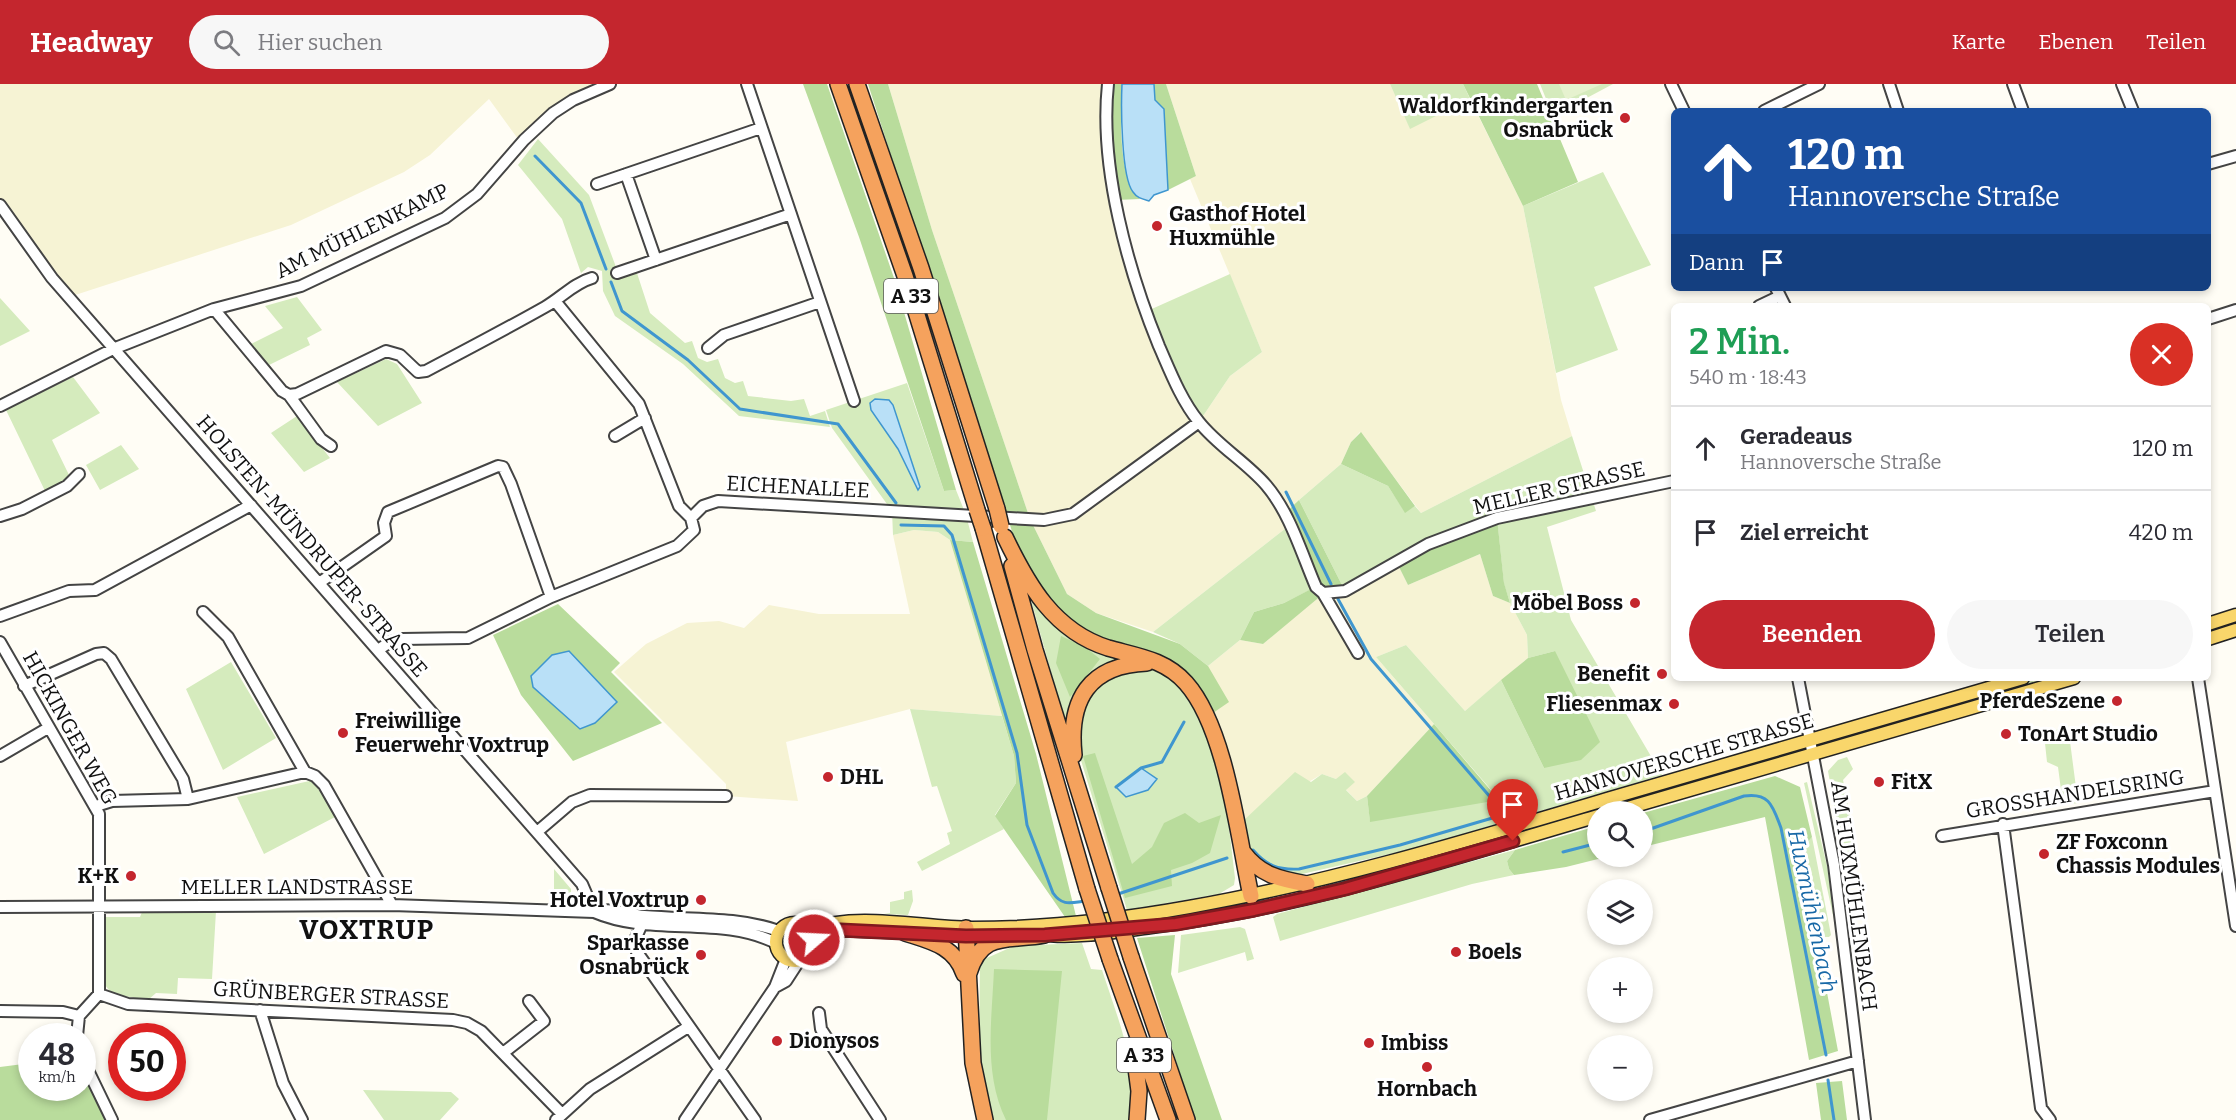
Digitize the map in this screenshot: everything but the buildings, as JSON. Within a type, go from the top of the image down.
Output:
[{"type":"highway","name":"A 33","points":[[838,84],[905,276],[983,528],[1087,889],[1168,1120]]},
{"type":"highway","name":"A 33","points":[[857,84],[921,268],[997,509],[1035,650],[1109,888],[1187,1120]]},
{"type":"highway","points":[[1003,532],[1029,583],[1060,622],[1090,640],[1158,662],[1186,682],[1207,718],[1221,759],[1252,903]]},
{"type":"highway","points":[[1078,787],[1073,719],[1085,690],[1108,670],[1125,663],[1158,662]]},
{"type":"highway","points":[[1241,849],[1253,865],[1266,874],[1307,884]]},
{"type":"highway","points":[[966,932],[973,1063],[985,1120]]},
{"type":"highway","points":[[905,933],[929,940],[949,951],[961,965],[968,985]]},
{"type":"highway","points":[[968,985],[974,960],[984,945],[993,941],[1045,935]]},
{"type":"highway","points":[[1122,989],[1138,1070],[1137,1120]]},
{"type":"main road","points":[[2211,623],[2236,615]]},
{"type":"main road","points":[[2211,638],[2236,630]]},
{"type":"main road","name":"HANNOVERSCHE STRASSE","points":[[966,932],[1045,935],[1129,930],[1252,903],[1307,884],[1406,858],[2013,681]]},
{"type":"main road","name":"HANNOVERSCHE STRASSE","points":[[1652,801],[2064,681]]},
{"type":"main road","name":"HANNOVERSCHE STRASSE","points":[[966,932],[1125,918],[1345,889],[1587,819]]},
{"type":"main road","points":[[811,934],[837,922],[966,932]]},
{"type":"main road","points":[[811,934],[809,955],[799,961],[786,959],[777,950],[777,937],[794,923],[811,934],[840,930],[905,933],[966,932]]},
{"type":"street","name":"AM MÜHLENKAMP","points":[[0,406],[113,349],[214,309],[301,286],[445,218],[477,194],[528,135],[553,114],[573,100],[610,84]]},
{"type":"street","points":[[747,84],[854,401]]},
{"type":"street","points":[[1108,84],[1110,172],[1126,253],[1145,312],[1172,376],[1199,422],[1266,485],[1285,513],[1316,587],[1323,593],[1358,653]]},
{"type":"street","points":[[1671,84],[1683,108]]},
{"type":"street","points":[[1770,108],[1819,84]]},
{"type":"street","points":[[1889,84],[1897,108]]},
{"type":"street","points":[[2013,84],[2022,108]]},
{"type":"street","points":[[2122,84],[2132,108]]},
{"type":"street","points":[[597,184],[761,128]]},
{"type":"street","points":[[2211,163],[2236,156]]},
{"type":"street","points":[[626,174],[656,260]]},
{"type":"street","name":"HOLSTEN-MÜNDRUPER-STRASSE","points":[[0,205],[52,278],[582,884],[594,912]]},
{"type":"street","points":[[617,273],[790,214]]},
{"type":"street","points":[[289,395],[297,394],[386,351],[393,351],[400,355],[418,372],[426,370],[555,301],[582,281],[592,279]]},
{"type":"street","points":[[1766,303],[1780,297]]},
{"type":"street","points":[[378,650],[390,642],[402,639],[468,638],[551,597],[677,546],[694,530],[691,518],[679,506],[639,404],[555,301]]},
{"type":"street","points":[[708,348],[724,335],[820,302]]},
{"type":"street","points":[[214,309],[282,391],[289,395],[321,439],[332,446]]},
{"type":"street","points":[[2211,318],[2236,310]]},
{"type":"street","points":[[615,436],[645,418]]},
{"type":"street","name":"EICHENALLEE","points":[[691,518],[703,506],[718,501],[1044,520],[1073,514],[1199,422]]},
{"type":"street","points":[[319,583],[386,536],[384,523],[388,512],[498,466],[503,467],[511,484],[551,597]]},
{"type":"street","points":[[0,516],[22,509],[67,486],[79,474]]},
{"type":"street","name":"MELLER STRASSE","points":[[1323,593],[1345,591],[1428,544],[1497,518],[1671,482]]},
{"type":"street","points":[[0,616],[69,591],[95,590],[251,505]]},
{"type":"street","points":[[203,612],[228,637],[305,772]]},
{"type":"street","name":"HICKINGER WEG","points":[[0,642],[48,728],[96,806],[100,823],[100,906]]},
{"type":"street","points":[[24,686],[96,654],[105,653],[111,659],[183,779],[188,799]]},
{"type":"street","name":"AM HUXMÜHLENBACH","points":[[1799,681],[1834,865],[1864,1120]]},
{"type":"street","points":[[2198,681],[2236,926]]},
{"type":"street","points":[[0,756],[48,728]]},
{"type":"street","points":[[96,806],[112,801],[188,799],[305,772],[315,776],[324,785],[392,905]]},
{"type":"street","name":"GROSSHANDELSRING","points":[[1942,836],[2003,824],[2215,791]]},
{"type":"street","points":[[537,832],[572,802],[590,795],[726,796]]},
{"type":"street","points":[[2003,824],[2041,1108],[2050,1120]]},
{"type":"street","name":"MELLER LANDSTRASSE","points":[[0,907],[392,905],[594,912],[641,926],[742,931],[777,937]]},
{"type":"street","points":[[78,1023],[79,1016],[99,994],[100,906]]},
{"type":"street","name":"MELLER LANDSTRASSE","points":[[594,912],[608,908],[641,916],[744,921],[777,937]]},
{"type":"street","points":[[641,926],[634,942],[637,952],[755,1120]]},
{"type":"street","points":[[685,1120],[718,1067],[775,987],[786,959]]},
{"type":"street","points":[[775,987],[786,981],[799,961]]},
{"type":"street","name":"GRÜNBERGER STRASSE","points":[[99,994],[129,1004],[453,1020],[467,1023],[481,1031],[503,1053],[559,1117]]},
{"type":"street","points":[[503,1053],[544,1021],[529,1001]]},
{"type":"street","points":[[260,1010],[283,1083],[302,1120]]},
{"type":"street","points":[[0,1011],[63,1012],[79,1016]]},
{"type":"street","points":[[819,1013],[820,1029],[880,1120]]},
{"type":"street","points":[[559,1117],[590,1089],[688,1027]]},
{"type":"street","points":[[1650,1120],[1858,1061]]},
{"type":"street","points":[[96,1087],[112,1120]]},
{"type":"shaded area","points":[[0,84],[597,84],[573,100],[521,143],[489,99],[430,155],[404,172],[291,225],[69,297],[0,205]]},
{"type":"shaded area","points":[[888,84],[1101,84],[1101,93],[1107,92],[1126,253],[1199,422],[1230,376],[1262,352],[1190,179],[1196,176],[1166,84],[1390,84],[1410,128],[1470,99],[1523,206],[1561,400],[1572,436],[1421,513],[1360,432],[1351,442],[1341,464],[1285,512],[1290,525],[1153,632],[1096,613],[1067,594],[1030,519],[932,230]]},
{"type":"shaded area","points":[[914,530],[938,532],[950,540],[1002,716],[910,709],[786,742],[798,801],[726,796],[726,784],[614,672],[646,644],[687,623],[719,621],[744,628],[769,605],[819,614],[910,614],[893,535]]},
{"type":"shaded area","points":[[1480,554],[1493,596],[1510,603],[1527,635],[1528,658],[1465,711],[1406,645],[1376,657],[1434,724],[1367,796],[1357,801],[1336,779],[1322,774],[1242,822],[1213,713],[1208,666],[1240,640],[1263,644],[1323,593],[1396,561],[1408,585]]},
{"type":"green space","points":[[803,84],[827,84],[894,278],[956,490],[944,491],[859,237]]},
{"type":"green space","points":[[868,84],[888,84],[932,230],[1030,519],[1067,594],[1096,613],[1180,644],[1208,666],[1229,702],[1213,713],[1202,694],[1119,647],[1063,621],[1019,553]]},
{"type":"green space","points":[[1101,84],[1122,84],[1121,128],[1124,161],[1127,176],[1140,199],[1116,200],[1107,92],[1101,93]]},
{"type":"green space","points":[[1154,84],[1166,84],[1196,176],[1168,190],[1164,109],[1155,100]]},
{"type":"green space","points":[[1390,84],[1463,84],[1470,99],[1410,129]]},
{"type":"green space","points":[[1463,84],[1537,84],[1578,182],[1523,206]]},
{"type":"green space","points":[[1540,84],[1613,84],[1553,116]]},
{"type":"green space","points":[[1559,84],[1602,84],[1566,100]]},
{"type":"green space","points":[[538,139],[589,195],[619,275],[636,270],[650,313],[685,343],[692,341],[698,358],[707,362],[718,359],[725,378],[735,383],[743,381],[748,396],[791,401],[804,399],[810,416],[825,411],[830,427],[739,416],[683,364],[615,316],[603,291],[602,271],[588,267],[581,273],[562,219],[518,165]]},
{"type":"green space","points":[[1603,172],[1651,265],[1594,287],[1618,350],[1556,373],[1523,206]]},
{"type":"green space","points":[[1230,274],[1262,352],[1230,376],[1199,422],[1145,312]]},
{"type":"green space","points":[[297,297],[322,330],[307,338],[310,345],[269,365],[251,344],[283,328],[265,306]]},
{"type":"green space","points":[[0,298],[30,331],[0,346]]},
{"type":"green space","points":[[386,359],[397,364],[422,403],[378,426],[337,382]]},
{"type":"green space","points":[[73,377],[100,413],[52,440],[69,475],[66,482],[46,493],[6,410]]},
{"type":"green space","points":[[907,383],[944,491],[956,490],[973,542],[950,540],[938,532],[914,530],[893,535],[892,511],[832,428],[826,410]]},
{"type":"green space","points":[[297,416],[330,458],[304,472],[271,433]]},
{"type":"green space","points":[[1361,432],[1415,506],[1405,513],[1388,486],[1341,464],[1351,442]]},
{"type":"green space","points":[[1572,436],[1596,511],[1547,527],[1571,620],[1662,775],[1416,848],[1302,874],[1275,874],[1249,849],[1242,822],[1295,772],[1311,782],[1322,774],[1336,779],[1345,772],[1355,782],[1346,790],[1357,801],[1367,796],[1370,821],[1499,799],[1376,657],[1406,645],[1465,711],[1501,680],[1544,768],[1555,651],[1528,658],[1527,635],[1510,603],[1504,584],[1497,519],[1345,591],[1299,500],[1341,464],[1388,486],[1405,512],[1415,506],[1421,513]]},
{"type":"green space","points":[[121,445],[139,469],[100,490],[86,465]]},
{"type":"green space","points":[[1299,500],[1345,591],[1323,594],[1263,644],[1240,640],[1254,612],[1284,603],[1315,587],[1285,513]]},
{"type":"green space","points":[[1497,518],[1504,583],[1510,603],[1493,596],[1480,554],[1408,585],[1396,561]]},
{"type":"green space","points":[[1290,525],[1316,587],[1284,603],[1254,612],[1240,640],[1208,666],[1180,644],[1153,632]]},
{"type":"green space","points":[[950,540],[973,542],[1036,754],[1076,916],[1065,917],[995,816],[1016,783],[1014,756]]},
{"type":"green space","points":[[1029,593],[1044,615],[1056,626],[1134,659],[1104,668],[1067,729]]},
{"type":"green space","points":[[558,604],[620,663],[611,672],[662,723],[573,761],[521,695],[493,635]]},
{"type":"green space","points":[[1061,636],[1085,647],[1100,659],[1070,697],[1056,663]]},
{"type":"green space","points":[[1555,651],[1600,742],[1581,760],[1544,768],[1501,680],[1528,658]]},
{"type":"green space","points":[[231,662],[276,738],[223,770],[186,689]]},
{"type":"green space","points":[[1152,668],[1183,688],[1207,729],[1215,753],[1226,805],[1235,878],[1234,885],[1219,894],[1127,910],[1075,741],[1082,702],[1106,675]]},
{"type":"green space","points":[[2024,681],[2049,681],[1840,742],[1839,739]]},
{"type":"green space","points":[[910,709],[1002,716],[1014,756],[1016,783],[995,815],[1004,829],[922,871],[917,862],[950,844],[947,833],[952,831],[937,786],[932,787]]},
{"type":"green space","points":[[1434,724],[1499,800],[1370,822],[1367,796]]},
{"type":"green space","points":[[2068,726],[2078,803],[2063,805],[2058,767],[2047,762],[2044,734]]},
{"type":"green space","points":[[1095,753],[1132,864],[1152,847],[1164,823],[1185,813],[1199,823],[1221,815],[1210,853],[1192,863],[1171,870],[1172,886],[1125,898],[1083,756]]},
{"type":"green space","points":[[1847,757],[1853,769],[1843,780],[1859,859],[1844,862],[1828,771],[1838,760]]},
{"type":"green space","points":[[1775,776],[1800,787],[1812,837],[1806,844],[1810,902],[1838,1051],[1809,1060],[1765,817],[1653,845],[1653,810]]},
{"type":"green space","points":[[314,780],[335,817],[264,854],[237,797]]},
{"type":"green space","points":[[1807,782],[1827,866],[1836,929],[1804,783]]},
{"type":"green space","points":[[1587,829],[1587,862],[1514,875],[1507,861],[1515,850]]},
{"type":"green space","points":[[1812,837],[1831,935],[1829,937],[1816,937],[1810,902],[1806,844]]},
{"type":"green space","points":[[1515,850],[1507,861],[1514,875],[1472,884],[1280,941],[1273,917],[1277,914]]},
{"type":"green space","points":[[554,869],[571,889],[571,895],[567,900],[554,901]]},
{"type":"green space","points":[[912,890],[913,901],[908,915],[884,914],[890,913],[890,902],[904,899],[904,892]]},
{"type":"green space","points":[[216,911],[212,979],[178,978],[177,994],[156,993],[148,1000],[112,994],[105,985],[106,917],[140,917],[142,912]]},
{"type":"green space","points":[[1240,927],[1245,929],[1254,959],[1247,961],[1245,952],[1178,973],[1181,935]]},
{"type":"green space","points":[[795,929],[804,933],[808,942],[804,951],[795,955],[786,951],[782,942],[786,933]]},
{"type":"green space","points":[[1175,935],[1171,974],[1222,1120],[1195,1120],[1137,938]]},
{"type":"green space","points":[[1082,943],[1091,969],[1102,970],[1125,1043],[1132,1079],[1132,1120],[991,1120],[979,1059],[980,961],[1014,946]]},
{"type":"green space","points":[[994,969],[1062,971],[1047,1120],[1006,1120],[999,1102],[994,1084],[991,1046]]},
{"type":"green space","points":[[18,1065],[18,1101],[96,1101],[96,1086],[112,1120],[0,1120],[0,1067]]},
{"type":"green space","points":[[1842,1081],[1847,1120],[1821,1120],[1816,1083]]},
{"type":"green space","points":[[363,1090],[451,1092],[459,1099],[440,1120],[384,1120]]},
{"type":"water","points":[[1122,84],[1154,84],[1155,100],[1164,109],[1168,190],[1154,195],[1149,201],[1135,194],[1126,172]]},
{"type":"water","points":[[875,399],[889,400],[893,405],[920,487],[918,490],[898,449],[871,410],[870,403]]},
{"type":"water","points":[[569,651],[617,702],[595,723],[580,729],[533,687],[531,676],[552,655]]},
{"type":"water","points":[[1141,768],[1157,779],[1148,790],[1126,797],[1116,787]]},
{"type":"waterway","points":[[535,156],[581,203],[606,269]]},
{"type":"waterway","points":[[611,282],[622,311],[688,360],[740,409],[838,424],[896,503]]},
{"type":"waterway","name":"Huxmühlenbach","points":[[1286,492],[1331,584]]},
{"type":"waterway","points":[[901,525],[944,526],[952,535],[1017,753],[1027,825],[1056,897],[1063,902],[1085,901]]},
{"type":"waterway","name":"Huxmühlenbach","points":[[1338,599],[1371,659],[1491,798],[1513,812]]},
{"type":"waterway","points":[[1116,787],[1141,768],[1162,762],[1184,722]]},
{"type":"waterway","name":"Huxmühlenbach","points":[[1653,828],[1744,796],[1760,796],[1773,808],[1781,828],[1826,1055]]},
{"type":"waterway","points":[[1253,850],[1273,866],[1299,869],[1400,845],[1513,812]]},
{"type":"waterway","name":"Huxmühlenbach","points":[[1563,852],[1587,846]]},
{"type":"waterway","points":[[1115,895],[1227,858]]},
{"type":"waterway","name":"Huxmühlenbach","points":[[1828,1080],[1834,1120]]},
{"type":"place","name":"Waldorfkindergarten Osnabrück","points":[[1625,118]]},
{"type":"place","name":"Gasthof Hotel Huxmühle","points":[[1157,226]]},
{"type":"place","name":"Möbel Boss","points":[[1635,603]]},
{"type":"place","name":"Benefit","points":[[1662,674]]},
{"type":"place","name":"PferdeSzene","points":[[2117,701]]},
{"type":"place","name":"Fliesenmax","points":[[1674,704]]},
{"type":"place","name":"Freiwillige Feuerwehr Voxtrup","points":[[343,733]]},
{"type":"place","name":"TonArt Studio","points":[[2006,734]]},
{"type":"place","name":"DHL","points":[[828,777]]},
{"type":"place","name":"FitX","points":[[1879,782]]},
{"type":"place","name":"ZF Foxconn Chassis Modules","points":[[2044,854]]},
{"type":"place","name":"K+K","points":[[131,876]]},
{"type":"place","name":"Hotel Voxtrup","points":[[701,900]]},
{"type":"place","name":"Boels","points":[[1456,952]]},
{"type":"place","name":"Sparkasse Osnabrück","points":[[701,955]]},
{"type":"place","name":"Dionysos","points":[[777,1041]]},
{"type":"place","name":"Imbiss","points":[[1369,1043]]},
{"type":"place","name":"Hornbach","points":[[1427,1067]]},
{"type":"district","name":"VOXTRUP","points":[[367,930]]},
{"type":"route","points":[[814,940],[818,936],[840,930],[966,936],[1031,933],[1045,935],[1129,930],[1176,924],[1254,910],[1345,889],[1513,841]]}]
